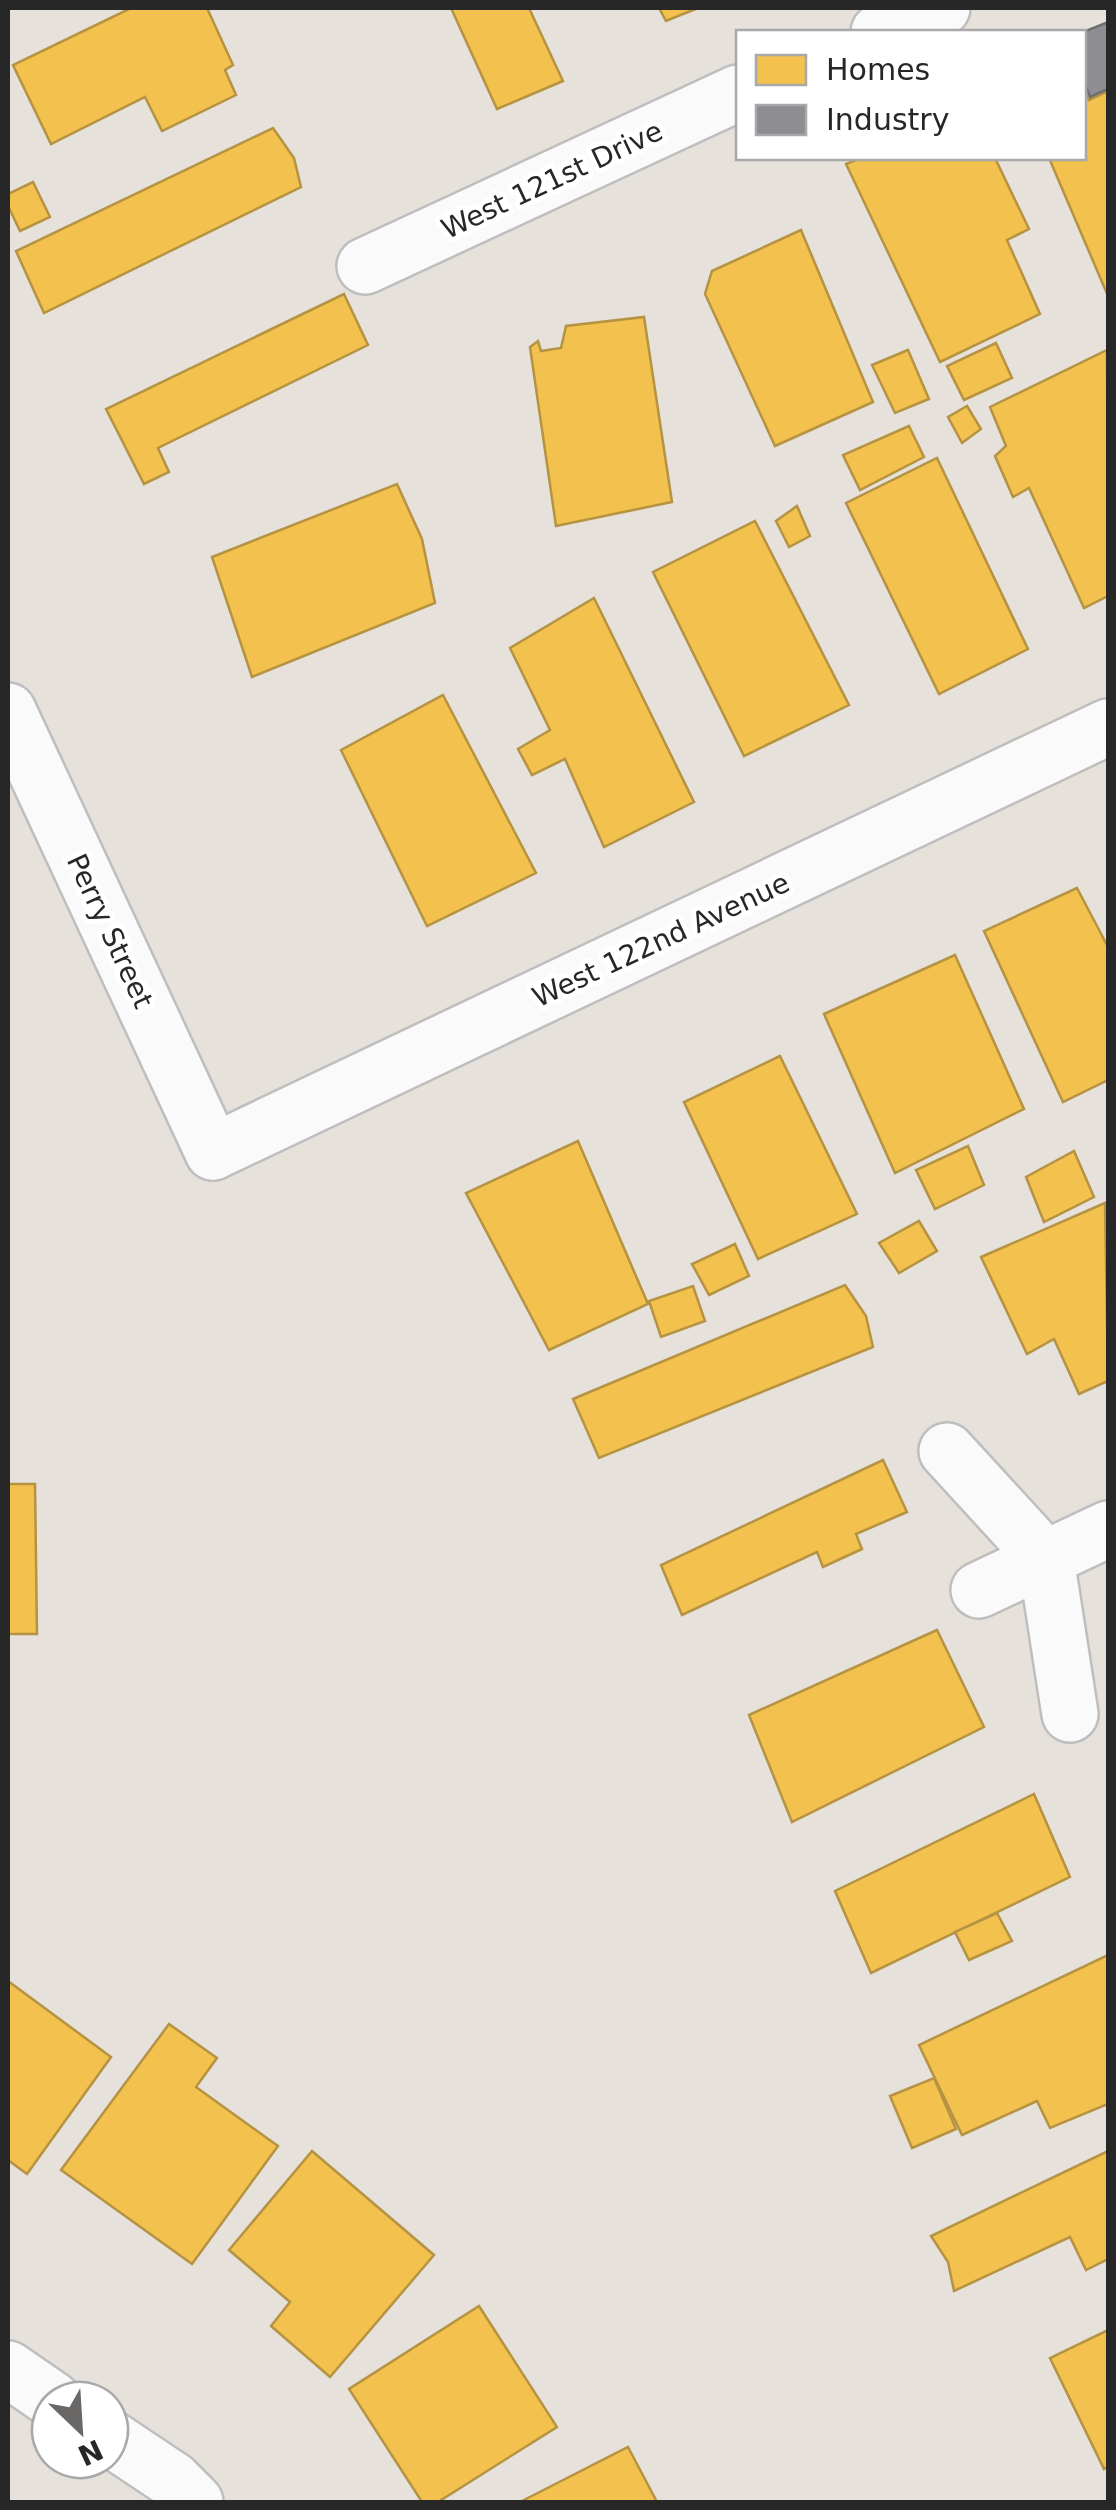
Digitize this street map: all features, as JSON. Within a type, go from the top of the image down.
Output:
[{"type":"street","points":[[884,30],[942,8]]},
{"type":"street","name":"West 121st Drive","points":[[365,266],[736,94]]},
{"type":"street","name":"Perry Street","points":[[8,711],[213,1152]]},
{"type":"street","name":"West 122nd Avenue","points":[[213,1152],[1108,727]]},
{"type":"street","points":[[947,1451],[1046,1558],[1070,1714]]},
{"type":"street","points":[[979,1590],[1108,1529]]},
{"type":"street","points":[[8,2370],[30,2385]]},
{"type":"street","points":[[130,2451],[173,2480],[195,2502]]},
{"type":"building: Homes","points":[[131,8],[207,8],[233,65],[225,70],[236,95],[162,131],[145,97],[51,144],[13,65]]},
{"type":"building: Homes","points":[[451,8],[529,8],[563,81],[497,109]]},
{"type":"building: Homes","points":[[659,8],[698,8],[666,21]]},
{"type":"building: Homes","points":[[1108,91],[1108,296],[1050,160],[1086,160],[1086,94],[1089,100]]},
{"type":"building: Homes","points":[[273,128],[294,158],[301,187],[44,313],[16,251]]},
{"type":"building: Homes","points":[[856,160],[996,160],[1029,229],[1007,240],[1040,314],[940,362],[846,164]]},
{"type":"building: Homes","points":[[33,182],[50,217],[20,231],[8,206],[8,194]]},
{"type":"building: Homes","points":[[801,230],[873,402],[775,446],[705,294],[712,271]]},
{"type":"building: Homes","points":[[344,294],[368,345],[158,448],[169,472],[144,484],[106,409]]},
{"type":"building: Homes","points":[[644,317],[672,502],[556,526],[530,347],[538,341],[541,351],[561,348],[566,326]]},
{"type":"building: Homes","points":[[996,343],[1012,378],[964,400],[947,366]]},
{"type":"building: Homes","points":[[908,350],[929,399],[895,413],[872,365]]},
{"type":"building: Homes","points":[[1107,350],[1108,596],[1084,608],[1029,488],[1013,497],[995,456],[1006,446],[990,407]]},
{"type":"building: Homes","points":[[967,406],[981,429],[962,443],[948,417]]},
{"type":"building: Homes","points":[[909,426],[924,457],[860,490],[843,455]]},
{"type":"building: Homes","points":[[937,458],[1028,649],[939,694],[846,503]]},
{"type":"building: Homes","points":[[397,484],[422,539],[435,603],[252,677],[212,557]]},
{"type":"building: Homes","points":[[797,506],[810,536],[789,547],[776,521]]},
{"type":"building: Homes","points":[[755,521],[849,705],[744,756],[653,572]]},
{"type":"building: Homes","points":[[594,598],[694,802],[604,847],[565,759],[532,775],[518,749],[550,730],[510,648]]},
{"type":"building: Homes","points":[[443,695],[536,873],[427,926],[341,750]]},
{"type":"building: Homes","points":[[1077,888],[1108,947],[1108,1080],[1063,1102],[984,931]]},
{"type":"building: Homes","points":[[955,955],[1024,1109],[895,1173],[824,1014]]},
{"type":"building: Homes","points":[[780,1056],[857,1214],[758,1259],[684,1102]]},
{"type":"building: Homes","points":[[578,1141],[648,1304],[549,1350],[466,1193]]},
{"type":"building: Homes","points":[[968,1146],[984,1185],[935,1209],[916,1170]]},
{"type":"building: Homes","points":[[1074,1151],[1094,1197],[1044,1222],[1026,1177]]},
{"type":"building: Homes","points":[[1105,1203],[1108,1381],[1079,1394],[1054,1339],[1027,1354],[981,1257]]},
{"type":"building: Homes","points":[[919,1221],[937,1251],[899,1273],[879,1243]]},
{"type":"building: Homes","points":[[735,1244],[749,1276],[709,1295],[692,1264]]},
{"type":"building: Homes","points":[[845,1285],[866,1316],[873,1347],[599,1458],[573,1399]]},
{"type":"building: Homes","points":[[693,1286],[705,1321],[661,1337],[649,1301]]},
{"type":"building: Homes","points":[[883,1460],[907,1512],[856,1534],[862,1549],[823,1567],[817,1552],[682,1615],[661,1565]]},
{"type":"building: Homes","points":[[8,1484],[35,1484],[37,1634],[8,1634]]},
{"type":"building: Homes","points":[[937,1630],[984,1727],[792,1822],[749,1715]]},
{"type":"building: Homes","points":[[1034,1794],[1070,1877],[871,1973],[835,1891]]},
{"type":"building: Homes","points":[[997,1913],[1012,1941],[969,1960],[955,1932]]},
{"type":"building: Homes","points":[[1108,1955],[1108,2104],[1050,2128],[1037,2101],[962,2135],[919,2045]]},
{"type":"building: Homes","points":[[8,1981],[111,2057],[27,2174],[8,2160]]},
{"type":"building: Homes","points":[[169,2024],[217,2058],[196,2087],[278,2146],[192,2264],[61,2170]]},
{"type":"building: Homes","points":[[934,2078],[956,2129],[912,2148],[890,2096]]},
{"type":"building: Homes","points":[[312,2151],[434,2255],[330,2377],[271,2326],[290,2302],[229,2250]]},
{"type":"building: Homes","points":[[1108,2151],[1108,2259],[1086,2270],[1070,2237],[954,2291],[948,2262],[931,2236]]},
{"type":"building: Homes","points":[[479,2306],[557,2427],[438,2502],[422,2502],[349,2389]]},
{"type":"building: Homes","points":[[1108,2330],[1108,2466],[1104,2469],[1050,2358]]},
{"type":"building: Homes","points":[[628,2447],[657,2502],[520,2502]]},
{"type":"building: Industry","points":[[1108,22],[1108,89],[1090,97],[1086,86],[1086,31]]}]
